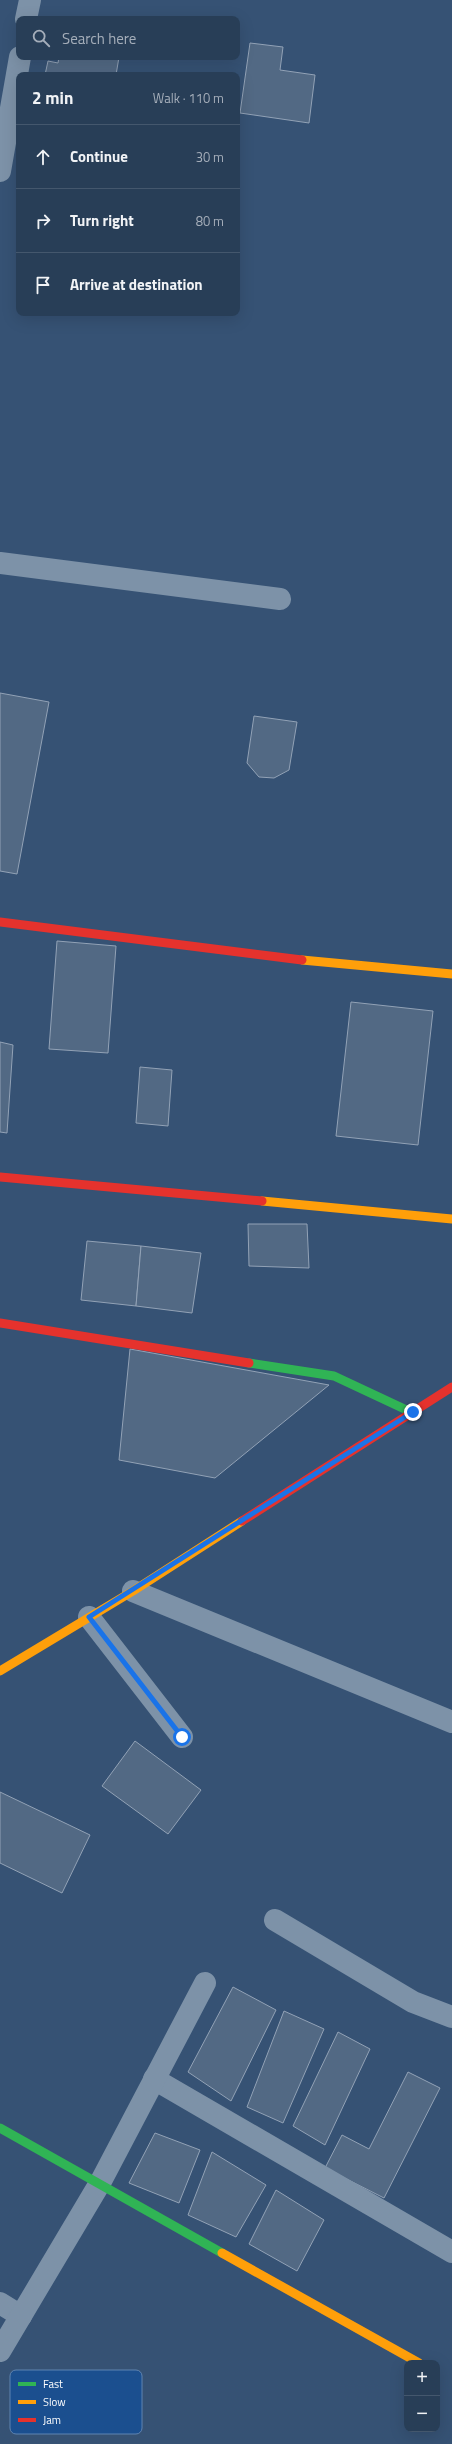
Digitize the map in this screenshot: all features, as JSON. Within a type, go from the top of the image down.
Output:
[{"type":"street","points":[[27,16],[30,0]]},
{"type":"street","points":[[17,72],[19,60]]},
{"type":"street","points":[[0,171],[16,80]]},
{"type":"street","points":[[0,563],[280,599]]},
{"type":"street","points":[[0,922],[354,966],[452,974]]},
{"type":"street","points":[[0,1177],[452,1219]]},
{"type":"street","points":[[0,1323],[334,1376],[413,1412]]},
{"type":"street","points":[[0,1670],[133,1592],[452,1387]]},
{"type":"street","points":[[133,1592],[452,1722]]},
{"type":"street","points":[[89,1617],[182,1737]]},
{"type":"street","points":[[274,1920],[413,2002],[452,2017]]},
{"type":"street","points":[[0,2351],[100,2184],[205,1983]]},
{"type":"street","points":[[154,2079],[452,2252]]},
{"type":"street","points":[[0,2128],[414,2360]]},
{"type":"street","points":[[0,2304],[21,2316]]},
{"type":"building","points":[[250,43],[283,47],[280,70],[315,75],[309,123],[240,113]]},
{"type":"building","points":[[58,60],[118,60],[116,72],[46,72],[48,61],[58,63]]},
{"type":"building","points":[[0,693],[49,702],[17,874],[0,871]]},
{"type":"building","points":[[254,716],[297,722],[289,770],[274,778],[259,777],[247,763]]},
{"type":"building","points":[[57,941],[116,946],[108,1053],[49,1049]]},
{"type":"building","points":[[351,1002],[433,1011],[418,1145],[336,1136]]},
{"type":"building","points":[[0,1042],[13,1045],[7,1133],[0,1132]]},
{"type":"building","points":[[140,1067],[172,1070],[168,1126],[136,1123]]},
{"type":"building","points":[[248,1224],[307,1224],[309,1268],[249,1266]]},
{"type":"building","points":[[87,1241],[141,1246],[136,1306],[81,1300]]},
{"type":"building","points":[[141,1246],[201,1253],[192,1313],[136,1306]]},
{"type":"building","points":[[130,1349],[329,1385],[215,1478],[119,1460]]},
{"type":"building","points":[[135,1741],[201,1790],[168,1834],[102,1786]]},
{"type":"building","points":[[0,1792],[90,1835],[62,1893],[0,1863]]},
{"type":"building","points":[[233,1987],[276,2010],[231,2101],[188,2072]]},
{"type":"building","points":[[284,2011],[324,2029],[283,2123],[247,2107]]},
{"type":"building","points":[[338,2032],[370,2049],[325,2145],[293,2126]]},
{"type":"building","points":[[408,2072],[440,2088],[384,2198],[325,2168],[342,2135],[369,2149]]},
{"type":"building","points":[[155,2133],[200,2150],[179,2203],[129,2183]]},
{"type":"building","points":[[212,2152],[266,2185],[236,2237],[188,2215]]},
{"type":"building","points":[[276,2190],[324,2220],[297,2271],[249,2244]]},
{"type":"traffic: fast","points":[[249,1363],[334,1376],[413,1413]]},
{"type":"traffic: fast","points":[[0,2128],[222,2253]]},
{"type":"traffic: slow","points":[[302,960],[452,974]]},
{"type":"traffic: slow","points":[[262,1201],[452,1219]]},
{"type":"traffic: slow","points":[[0,1671],[133,1591],[242,1521]]},
{"type":"traffic: slow","points":[[222,2253],[414,2360]]},
{"type":"traffic: jam","points":[[0,922],[302,960]]},
{"type":"traffic: jam","points":[[0,1177],[262,1201]]},
{"type":"traffic: jam","points":[[0,1323],[249,1363]]},
{"type":"traffic: jam","points":[[242,1521],[452,1387]]},
{"type":"route","points":[[182,1737],[89,1617],[133,1592],[413,1412]]}]
